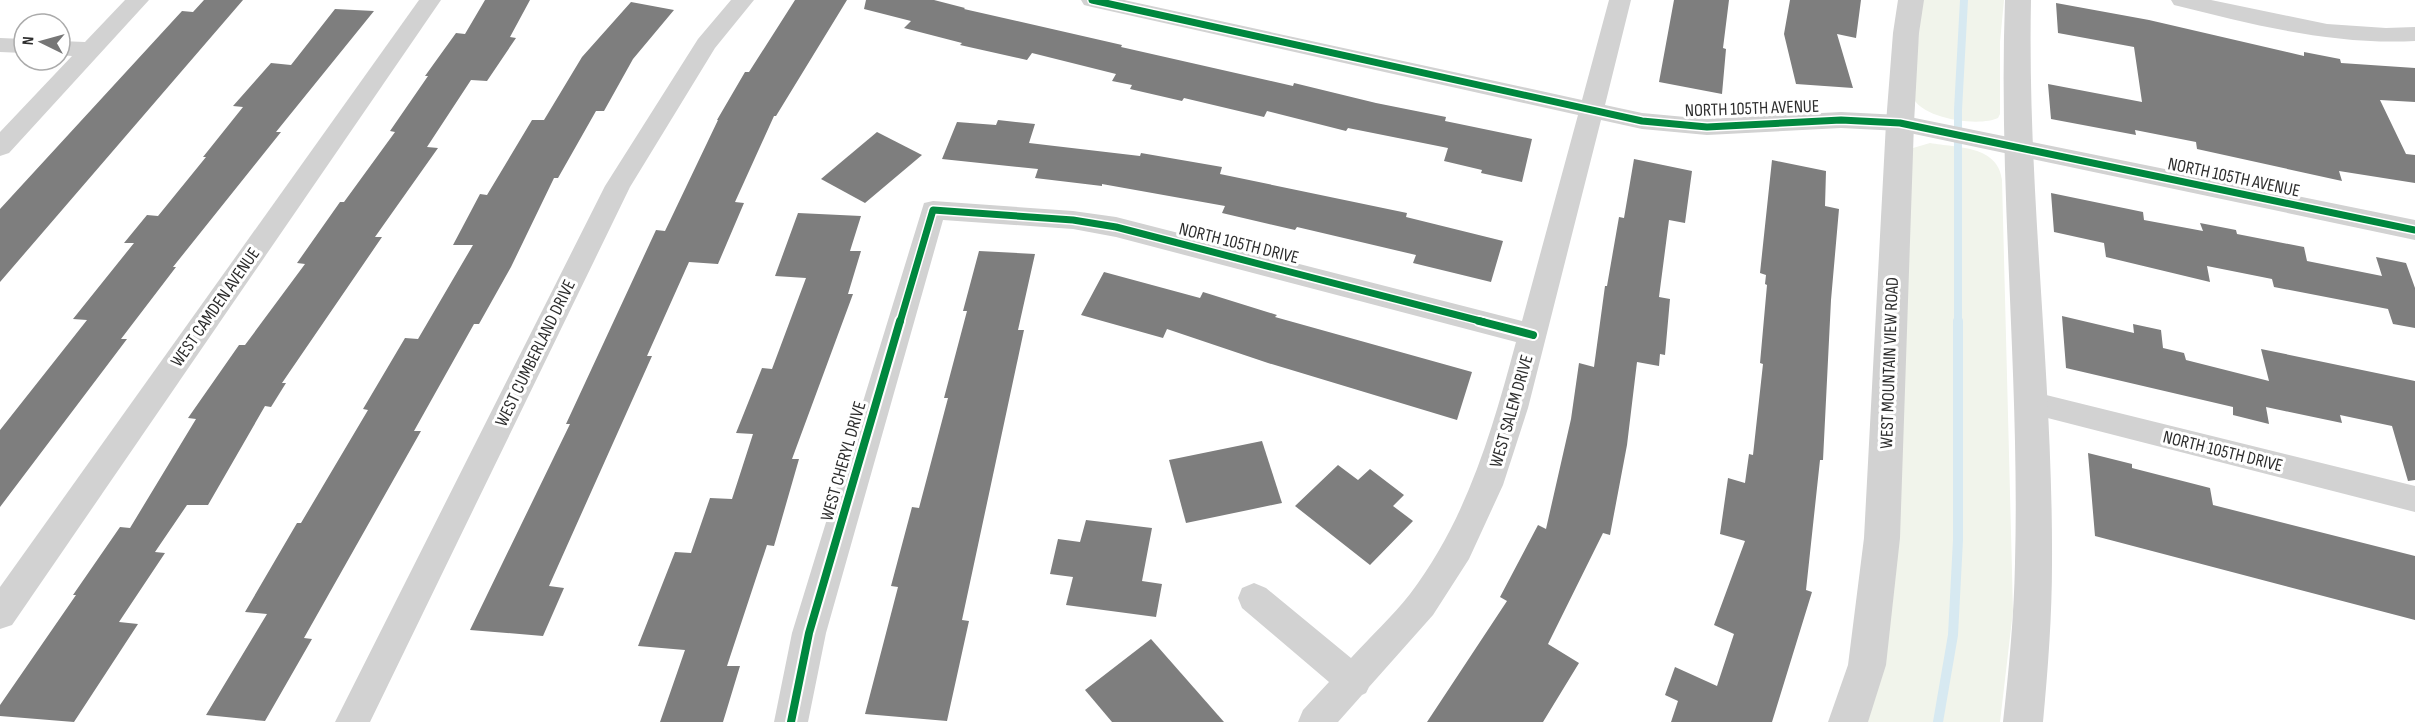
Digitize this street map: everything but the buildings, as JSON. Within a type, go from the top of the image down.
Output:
[{"type":"street","points":[[0,147],[138,0]]},
{"type":"street","name":"WEST CAMDEN AVENUE","points":[[0,614],[430,0]]},
{"type":"street","name":"WEST CUMBERLAND DRIVE","points":[[352,722],[618,186],[706,44],[743,0]]},
{"type":"street","name":"NORTH 105TH AVENUE","points":[[1092,0],[1642,121],[1707,127],[1841,120],[1900,123],[2415,230]]},
{"type":"street","name":"WEST SALEM DRIVE","points":[[1315,722],[1354,682],[1421,605],[1458,549],[1488,485],[1513,408],[1533,335],[1620,0]]},
{"type":"street","name":"WEST MOUNTAIN VIEW ROAD","points":[[1848,722],[1867,665],[1882,538],[1900,123],[1906,33],[1911,0]]},
{"type":"street","points":[[2018,0],[2014,95],[2030,403],[2034,561],[2032,624],[2023,722]]},
{"type":"street","points":[[2182,0],[2302,27],[2355,34],[2415,34]]},
{"type":"street","points":[[72,49],[92,50]]},
{"type":"street","name":"NORTH 105TH DRIVE","points":[[933,210],[1073,220],[1116,227],[1533,335]]},
{"type":"street","name":"WEST CHERYL DRIVE","points":[[791,722],[813,622],[933,210]]},
{"type":"street","name":"NORTH 105TH DRIVE","points":[[2030,403],[2415,499]]},
{"type":"street","points":[[1254,598],[1354,682]]},
{"type":"shaded area","points":[[1922,0],[2004,0],[2000,42],[2000,114],[1998,118],[1978,122],[1952,119],[1939,116],[1918,105],[1913,97]]},
{"type":"shaded area","points":[[1930,143],[1975,150],[1985,154],[1999,169],[2002,180],[2013,611],[2000,722],[1865,722],[1911,154],[1913,148]]},
{"type":"waterway","points":[[1938,722],[1953,635],[1958,540],[1958,110],[1964,0]]},
{"type":"cycle path","points":[[1092,0],[1642,121],[1707,127],[1841,120],[1900,123],[2415,230]]},
{"type":"cycle path","points":[[791,722],[809,633],[933,210],[1073,220],[1116,227],[1533,335]]}]
